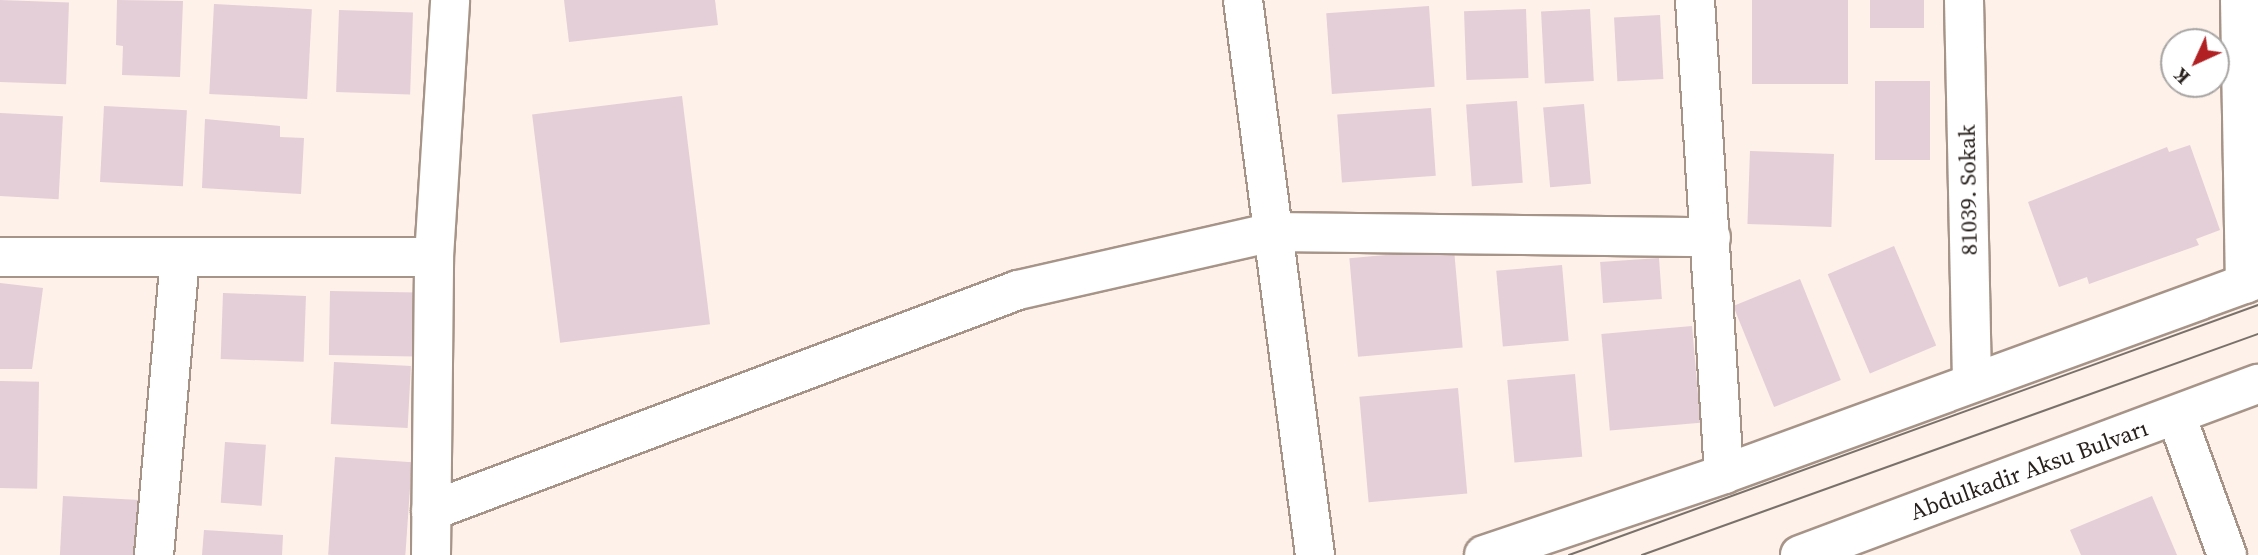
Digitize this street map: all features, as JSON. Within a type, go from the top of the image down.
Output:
[{"type":"street","points":[[431,555],[434,257],[450,0]]},
{"type":"street","points":[[1243,0],[1315,555]]},
{"type":"street","points":[[1695,0],[1724,474]]},
{"type":"street","name":"81039. Sokak","points":[[1964,0],[1972,380]]},
{"type":"street","points":[[1484,555],[1724,474],[1972,380],[2251,281],[2240,0]]},
{"type":"street","points":[[431,511],[1018,290],[1273,232],[1711,237]]},
{"type":"street","points":[[0,257],[434,257]]},
{"type":"street","points":[[155,555],[180,257]]},
{"type":"street","name":"Abdulkadir Aksu Bulvarı","points":[[1800,555],[2258,384]]},
{"type":"street","points":[[2176,415],[2227,555]]},
{"type":"building","points":[[0,0],[69,2],[66,84],[0,82]]},
{"type":"building","points":[[117,0],[183,1],[180,77],[122,75],[123,46],[116,45]]},
{"type":"building","points":[[564,0],[715,0],[718,25],[569,42]]},
{"type":"building","points":[[1752,0],[1848,0],[1848,84],[1752,84]]},
{"type":"building","points":[[1870,0],[1924,0],[1924,28],[1870,28]]},
{"type":"building","points":[[214,4],[312,9],[307,99],[209,94]]},
{"type":"building","points":[[1429,6],[1435,87],[1332,94],[1326,13]]},
{"type":"building","points":[[1526,9],[1528,78],[1466,80],[1464,11]]},
{"type":"building","points":[[1590,9],[1594,81],[1545,83],[1541,12]]},
{"type":"building","points":[[339,10],[413,13],[410,95],[336,92]]},
{"type":"building","points":[[1660,15],[1663,79],[1617,81],[1614,17]]},
{"type":"building","points":[[1875,81],[1930,81],[1930,160],[1875,160]]},
{"type":"building","points":[[682,96],[710,324],[560,343],[532,114]]},
{"type":"building","points":[[1517,101],[1523,183],[1472,186],[1466,105]]},
{"type":"building","points":[[1584,104],[1591,184],[1550,187],[1543,108]]},
{"type":"building","points":[[104,106],[187,110],[183,186],[100,182]]},
{"type":"building","points":[[1431,108],[1436,176],[1342,182],[1337,115]]},
{"type":"building","points":[[0,113],[63,116],[59,199],[0,196]]},
{"type":"building","points":[[205,119],[280,126],[280,137],[304,138],[301,194],[202,188]]},
{"type":"building","points":[[2190,145],[2220,230],[2196,239],[2199,245],[2089,284],[2087,277],[2059,287],[2028,202],[2167,147],[2169,152]]},
{"type":"building","points":[[1750,151],[1834,154],[1831,227],[1747,224]]},
{"type":"building","points":[[1894,246],[1936,345],[1870,374],[1828,274]]},
{"type":"building","points":[[1454,249],[1463,348],[1358,357],[1349,258]]},
{"type":"building","points":[[1659,258],[1662,299],[1603,303],[1600,262]]},
{"type":"building","points":[[1562,265],[1569,341],[1503,346],[1496,271]]},
{"type":"building","points":[[1800,279],[1841,380],[1774,407],[1733,306]]},
{"type":"building","points":[[0,283],[43,288],[32,369],[0,369]]},
{"type":"building","points":[[330,291],[417,293],[416,357],[329,355]]},
{"type":"building","points":[[223,293],[306,296],[304,362],[221,359]]},
{"type":"building","points":[[1692,326],[1700,423],[1610,431],[1601,334]]},
{"type":"building","points":[[334,362],[411,366],[408,428],[331,424]]},
{"type":"building","points":[[1575,374],[1582,457],[1514,463],[1507,380]]},
{"type":"building","points":[[0,381],[39,382],[37,489],[0,488]]},
{"type":"building","points":[[1458,388],[1467,494],[1369,502],[1359,397]]},
{"type":"building","points":[[225,442],[266,445],[262,506],[221,503]]},
{"type":"building","points":[[335,457],[412,462],[405,555],[328,555]]},
{"type":"building","points":[[63,496],[145,500],[142,555],[60,555]]},
{"type":"building","points":[[2152,496],[2177,555],[2081,555],[2070,530]]},
{"type":"building","points":[[204,530],[283,535],[282,555],[202,555]]},
{"type":"tram line","points":[[1569,555],[2258,305]]},
{"type":"tram line","points":[[1642,555],[2258,334]]}]
